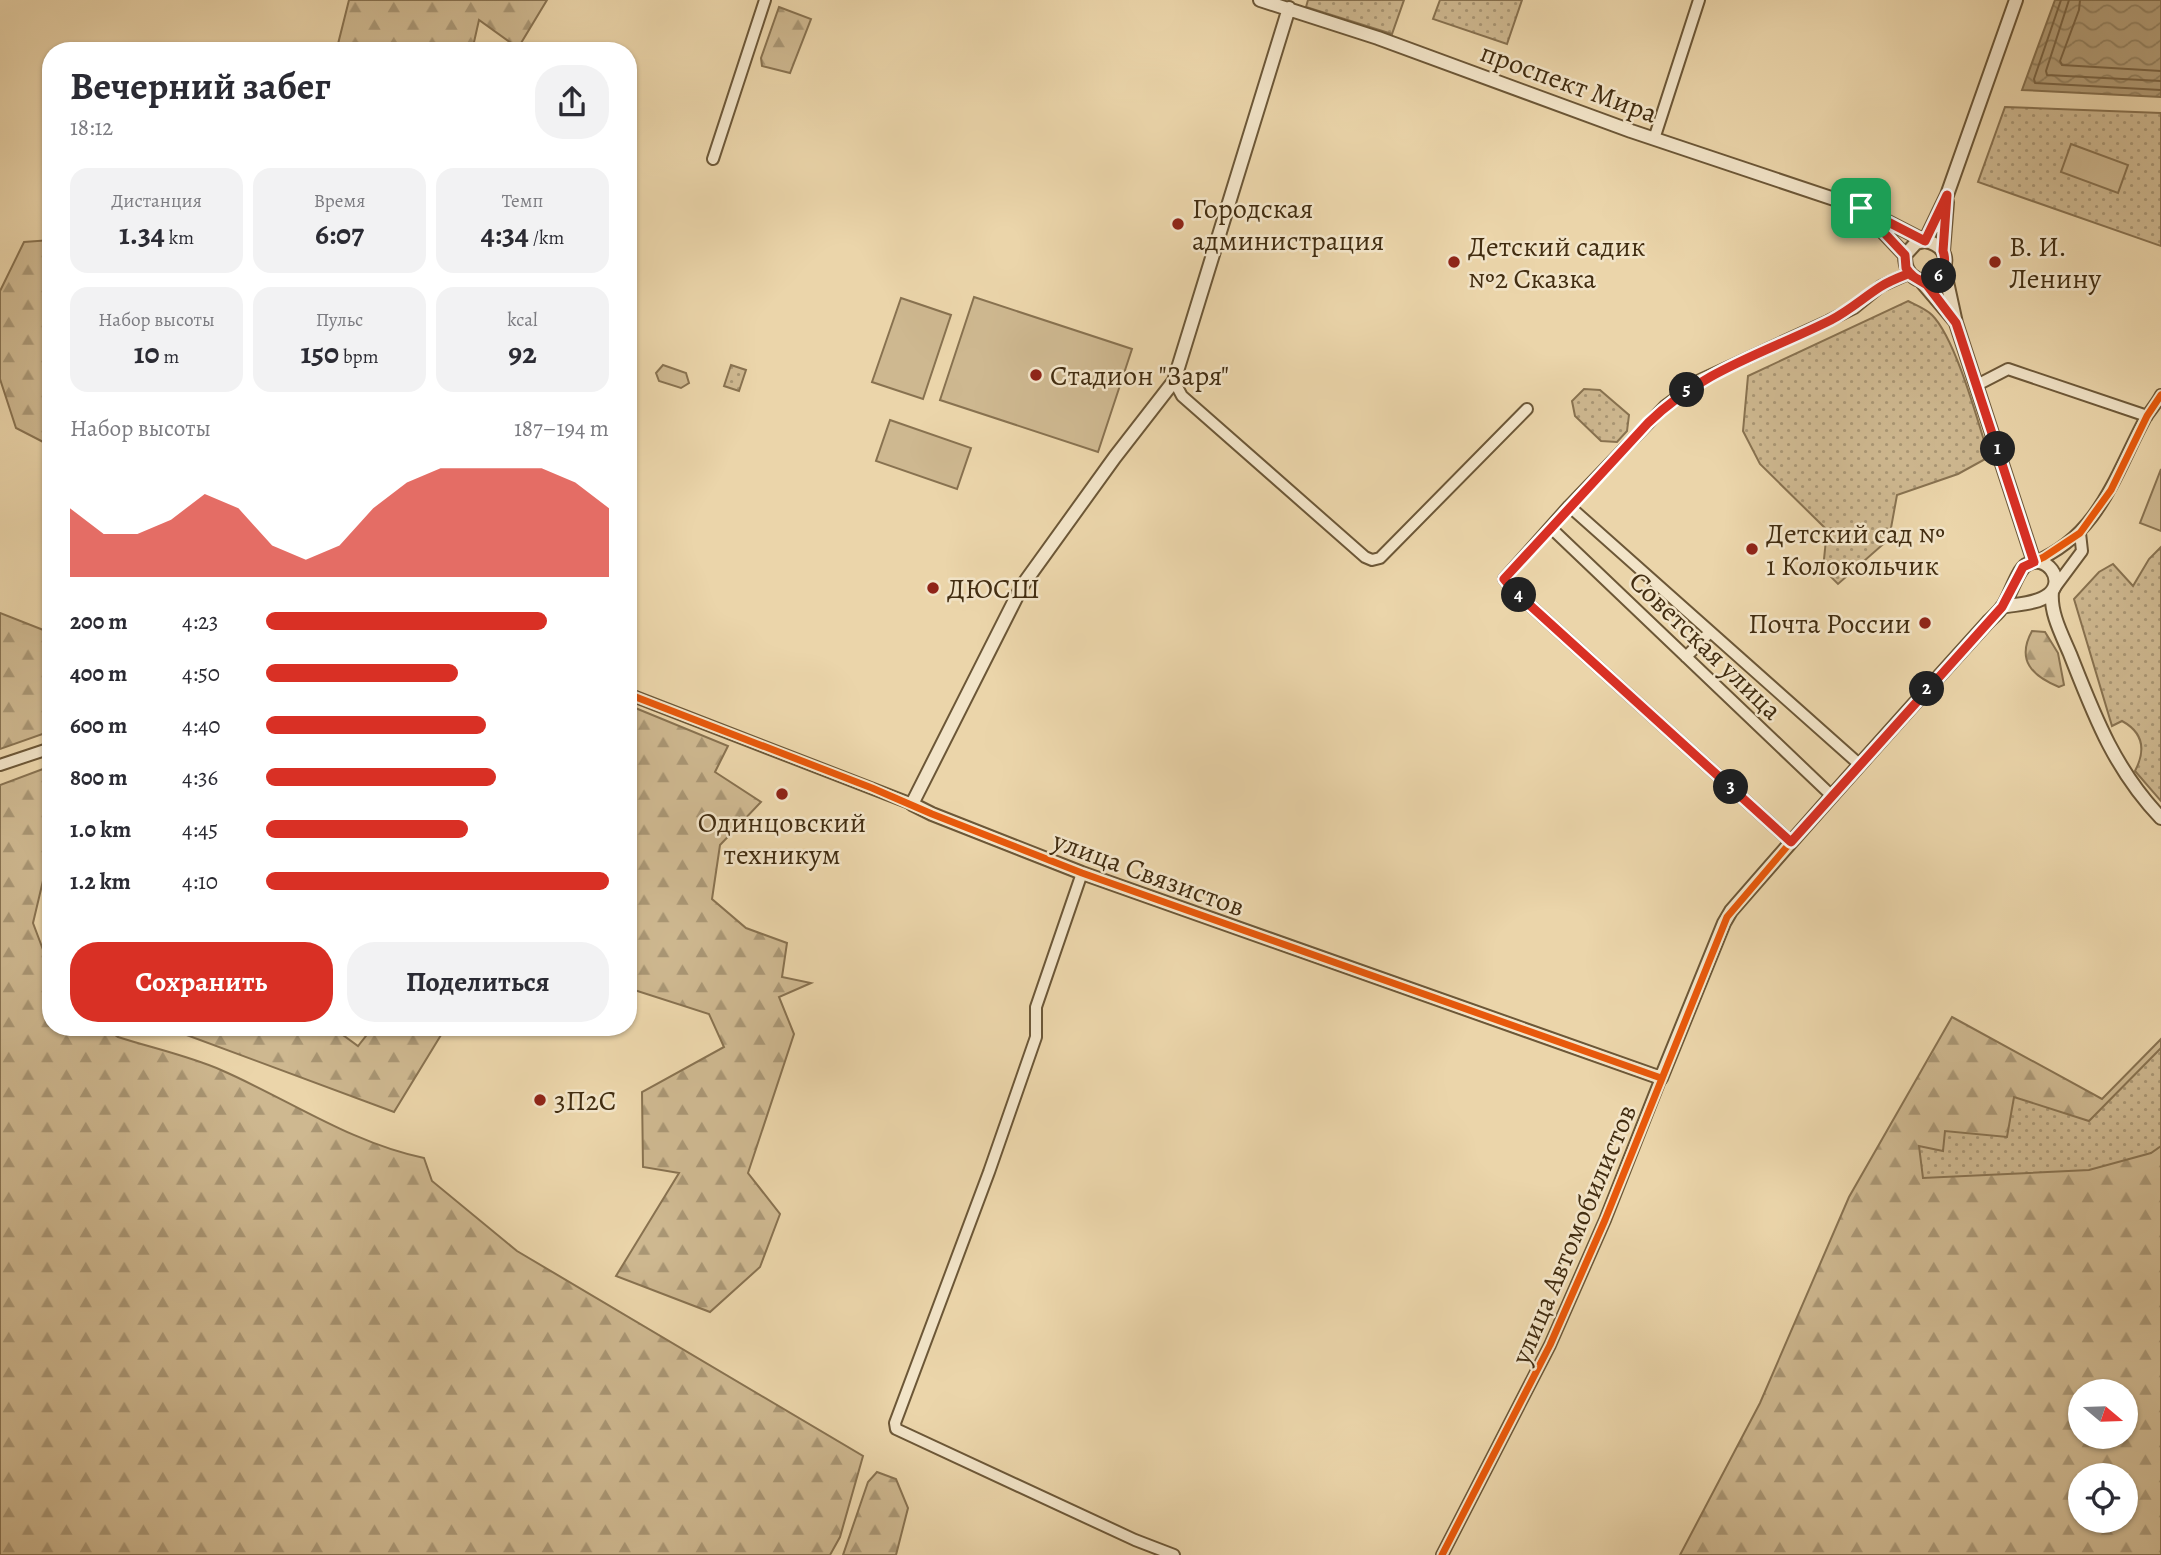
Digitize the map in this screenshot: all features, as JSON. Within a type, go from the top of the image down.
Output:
[{"type":"street","points":[[713,159],[765,0]]},
{"type":"street","name":"проспект Мира","points":[[1260,0],[1290,4],[1654,139],[1861,208],[1925,241]]},
{"type":"street","points":[[1654,139],[1699,0]]},
{"type":"street","points":[[1925,241],[1947,195],[2016,0]]},
{"type":"street","points":[[912,804],[1022,586],[1174,381],[1290,4]]},
{"type":"street","points":[[1921,281],[1938,277],[1944,268],[1947,195]]},
{"type":"street","name":"проспект Мира","points":[[1861,208],[1905,255]]},
{"type":"street","points":[[1943,251],[1933,242],[1916,243],[1905,255],[1906,268],[1921,281],[1956,323]]},
{"type":"street","points":[[1944,268],[1956,323],[2034,562]]},
{"type":"street","points":[[1791,842],[1504,579],[1569,506],[1665,406],[1700,380],[1854,308],[1881,286],[1910,273]]},
{"type":"street","points":[[1977,385],[2008,369],[2147,416]]},
{"type":"street","points":[[1174,381],[1182,396],[1356,549],[1372,560],[1380,558],[1527,410]]},
{"type":"street","points":[[2047,595],[2030,598],[2022,592],[2018,578],[2023,567],[2045,557],[2080,533],[2111,490],[2147,416],[2161,395]]},
{"type":"street","points":[[1569,506],[1859,764]]},
{"type":"street","name":"Советская улица","points":[[1550,528],[1831,795]]},
{"type":"street","points":[[2002,607],[2047,595],[2082,551],[2080,533]]},
{"type":"street","points":[[2034,562],[2046,564],[2054,572],[2056,578],[2047,595],[2100,730],[2111,752],[2139,793],[2161,818]]},
{"type":"street","name":"улица Автомобилистов","points":[[1441,1555],[1550,1345],[1605,1220],[1727,917],[1831,795],[2002,607],[2018,578]]},
{"type":"street","points":[[1686,657],[1710,632]]},
{"type":"street","name":"улица Связистов","points":[[637,697],[1082,873],[1661,1079]]},
{"type":"street","points":[[0,765],[42,751]]},
{"type":"street","points":[[1082,873],[1036,1007],[1035,1037],[989,1172],[895,1423],[896,1429],[1135,1540],[1174,1555]]},
{"type":"green space","points":[[349,0],[547,0],[522,42],[510,42],[479,20],[474,42],[338,42]]},
{"type":"green space","points":[[1308,0],[1404,0],[1392,34],[1306,7]]},
{"type":"green space","points":[[1440,0],[1522,0],[1507,44],[1433,19]]},
{"type":"green space","points":[[779,7],[811,19],[790,73],[762,66],[761,58]]},
{"type":"green space","points":[[2005,107],[2161,113],[2161,246],[1978,182]]},
{"type":"green space","points":[[2071,144],[2128,165],[2118,193],[2061,172]]},
{"type":"green space","points":[[42,241],[42,441],[16,428],[0,379],[0,291],[24,242]]},
{"type":"green space","name":"Стадион \"Заря\"","points":[[974,297],[1132,349],[1098,452],[940,400]]},
{"type":"green space","points":[[901,298],[951,315],[923,399],[872,382]]},
{"type":"green space","points":[[1908,301],[1932,315],[1949,342],[1958,361],[1989,457],[1958,474],[1897,495],[1889,539],[1838,584],[1823,569],[1827,530],[1760,464],[1743,431],[1748,376]]},
{"type":"green space","points":[[663,365],[686,373],[689,383],[681,388],[659,381],[656,373]]},
{"type":"green space","points":[[731,365],[746,370],[739,391],[724,386]]},
{"type":"green space","points":[[1584,389],[1600,390],[1629,415],[1627,431],[1617,442],[1601,441],[1575,416],[1572,401]]},
{"type":"green space","points":[[890,420],[971,448],[957,489],[876,461]]},
{"type":"green space","points":[[2161,469],[2161,531],[2140,523]]},
{"type":"green space","points":[[2161,547],[2161,801],[2135,771],[2142,749],[2139,737],[2122,721],[2112,726],[2074,599],[2099,572],[2113,564],[2133,586],[2149,559]]},
{"type":"green space","points":[[0,613],[42,629],[42,734],[0,749]]},
{"type":"green space","points":[[2032,631],[2045,632],[2058,653],[2064,685],[2059,687],[2049,683],[2029,666],[2026,650]]},
{"type":"green space","points":[[637,709],[728,746],[715,772],[761,802],[720,845],[712,899],[746,928],[787,943],[782,977],[811,983],[779,997],[794,1034],[748,1173],[780,1214],[760,1267],[710,1312],[616,1276],[679,1173],[643,1167],[642,1092],[724,1047],[709,1014],[637,991]]},
{"type":"green space","points":[[42,769],[42,885],[33,923],[42,947],[42,1036],[117,1036],[183,1056],[246,1081],[345,1131],[397,1151],[424,1158],[432,1181],[517,1251],[863,1456],[840,1537],[830,1555],[0,1555],[0,785]]},
{"type":"green space","points":[[1952,1017],[2102,1099],[2161,1039],[2161,1555],[1680,1555],[1760,1403],[1849,1197]]},
{"type":"green space","points":[[189,1036],[344,1036],[358,1046],[366,1036],[440,1036],[394,1112]]},
{"type":"green space","points":[[2161,1048],[2161,1146],[2151,1153],[2089,1170],[1923,1178],[1919,1146],[1943,1151],[1945,1131],[2007,1137],[2014,1097],[2089,1121]]},
{"type":"green space","points":[[877,1472],[896,1479],[908,1508],[896,1555],[843,1555],[868,1482]]},
{"type":"water","points":[[2055,0],[2161,0],[2161,97],[2022,90]]},
{"type":"cycle path","points":[[1791,842],[1504,579],[1569,506],[1665,406],[1700,380],[1854,308],[1881,286],[1910,273]]},
{"type":"cycle path","points":[[1442,1555],[1550,1345],[1605,1220],[1727,917],[1831,795],[2002,607],[2023,567],[2044,557],[2080,533],[2111,490],[2147,416],[2161,395]]},
{"type":"cycle path","points":[[637,697],[1082,873],[1661,1078]]},
{"type":"place","name":"Городская администрация","points":[[1178,224]]},
{"type":"place","name":"Детский садик №2 Сказка","points":[[1454,262]]},
{"type":"place","name":"В. И. Ленину","points":[[1995,262]]},
{"type":"place","name":"Стадион \"Заря\"","points":[[1036,375]]},
{"type":"place","name":"Детский сад № 1 Колокольчик","points":[[1752,549]]},
{"type":"place","name":"ДЮСШ","points":[[933,588]]},
{"type":"place","name":"Почта России","points":[[1925,623]]},
{"type":"place","name":"Одинцовский техникум","points":[[782,794]]},
{"type":"place","name":"3П2С","points":[[540,1100]]},
{"type":"route","points":[[1861,208],[1905,255],[1906,268],[1910,273],[1912,276],[1927,285],[1956,323],[2034,562],[2023,567],[2002,607],[1791,842],[1504,579],[1648,423],[1665,406],[1700,380],[1854,308],[1881,286],[1910,273],[1921,281],[1940,275],[1946,259],[1943,251],[1947,195],[1925,241],[1861,208]]}]
